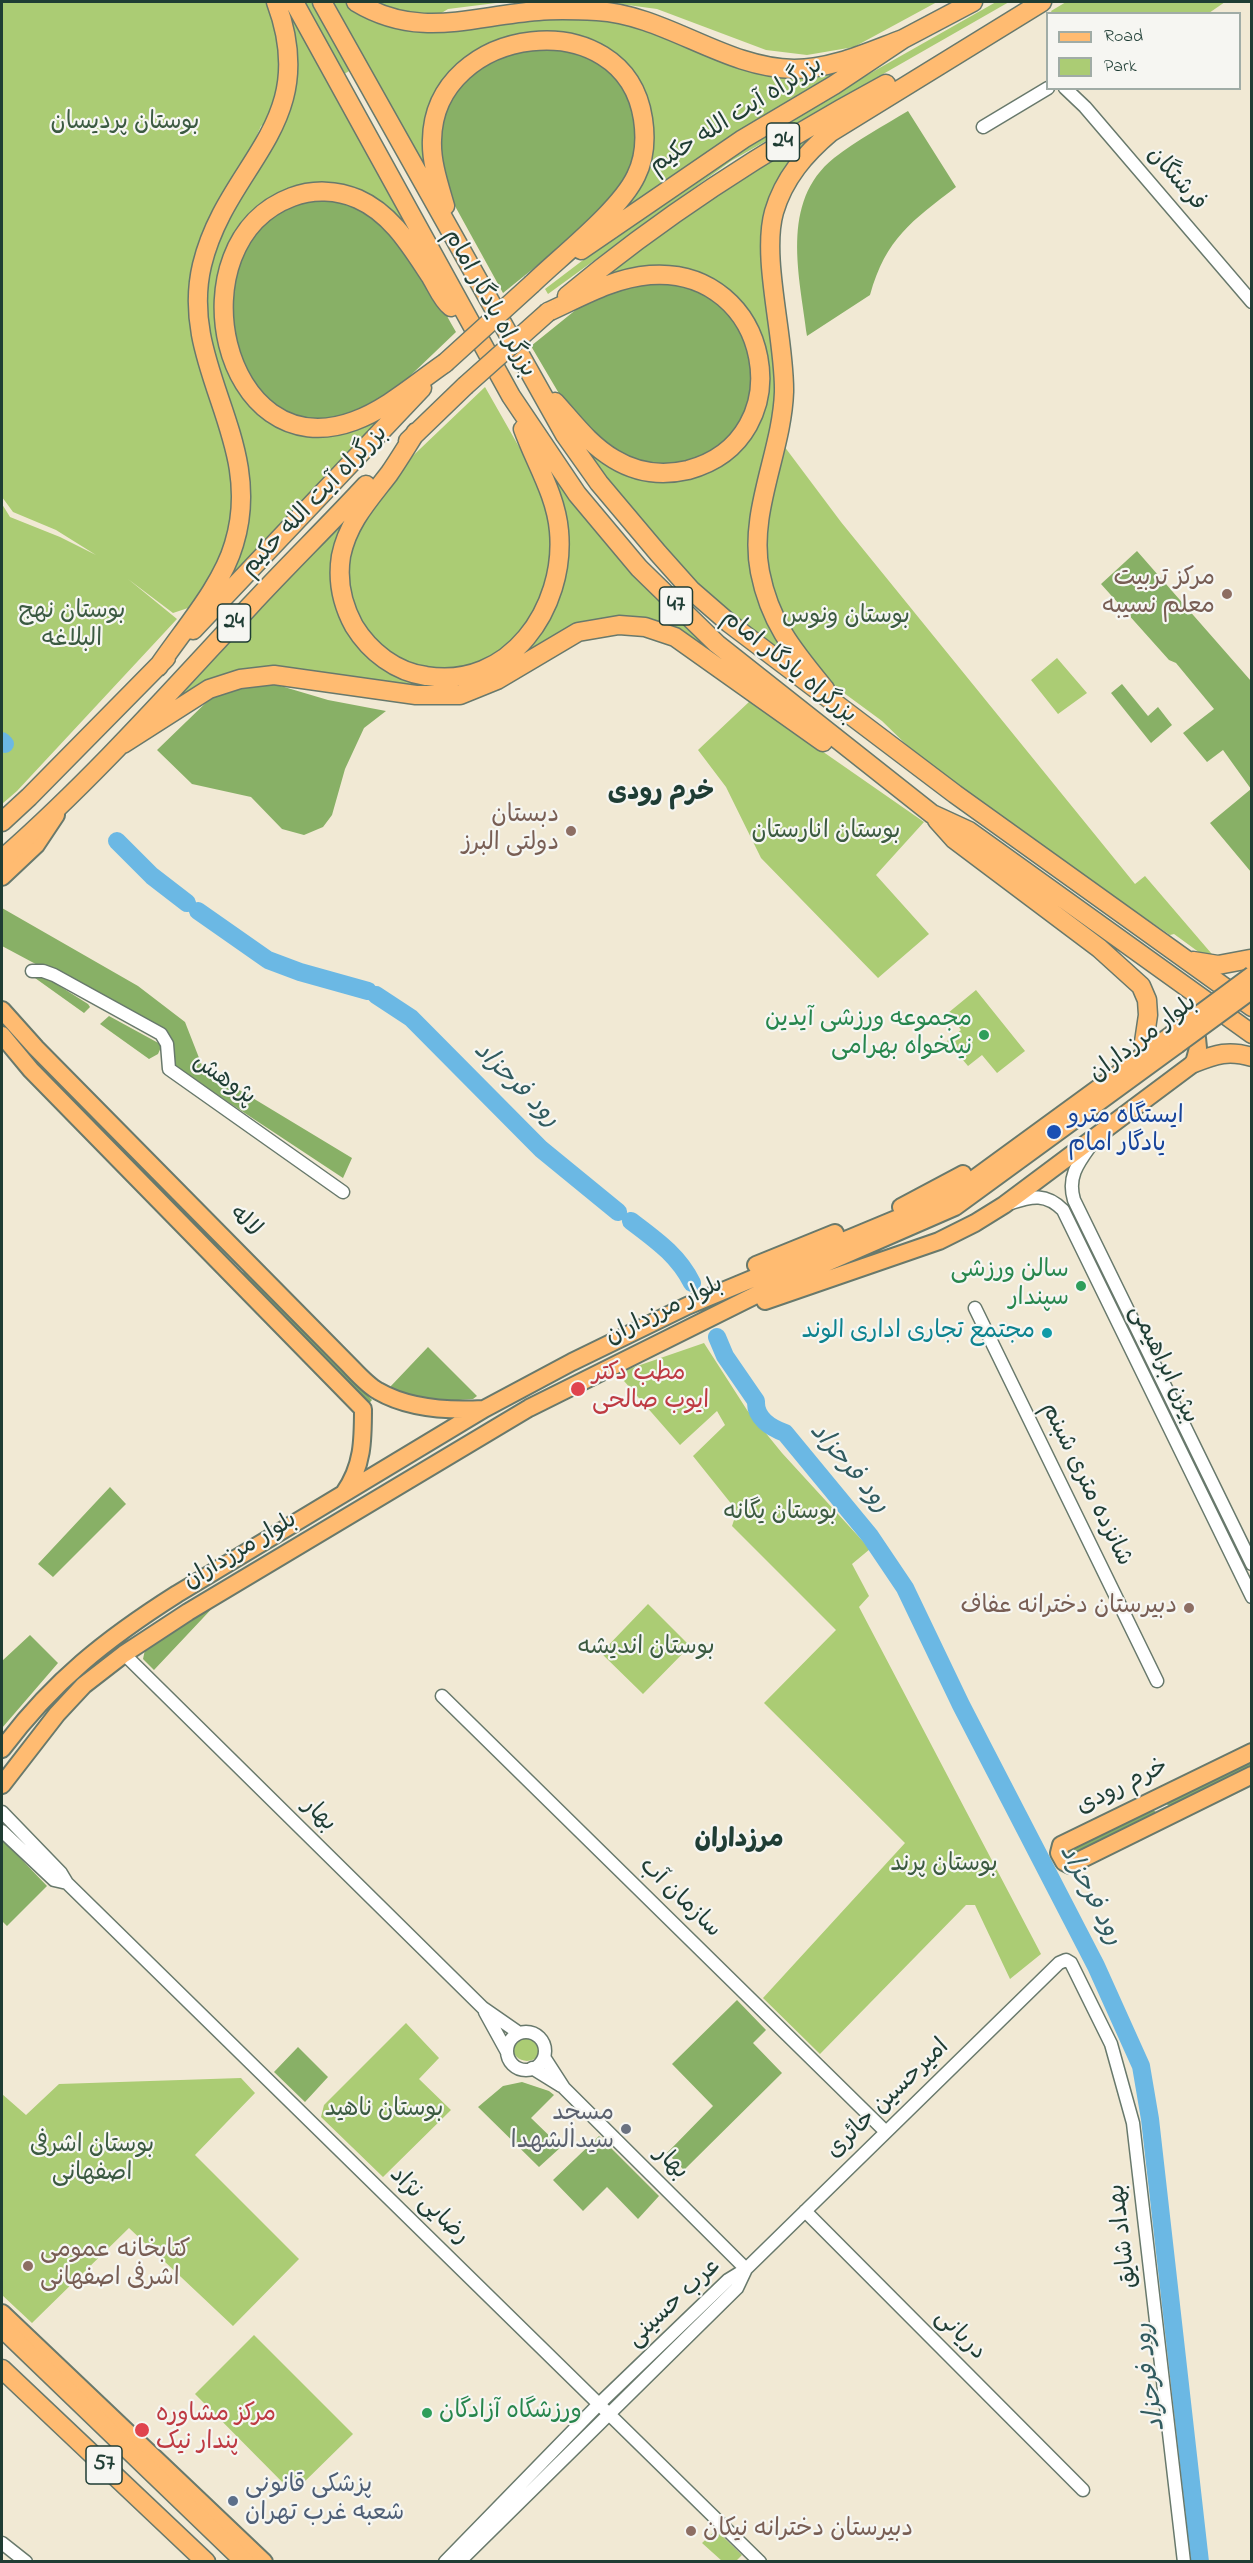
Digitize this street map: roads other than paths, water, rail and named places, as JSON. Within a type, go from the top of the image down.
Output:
[{"type":"highway","points":[[158,667],[217,581],[234,545],[240,524],[242,485],[237,449],[205,356],[197,307],[202,264],[210,240],[230,201],[271,134],[285,99],[289,48],[276,2]]},
{"type":"highway","name":"بزرگراه یادگار امام","points":[[294,2],[511,396],[577,494],[624,551],[717,645],[932,814],[969,831],[1251,1034]]},
{"type":"highway","name":"بزرگراه یادگار امام","points":[[322,2],[384,116],[453,231],[582,461],[691,590],[789,671],[955,794],[1251,1007]]},
{"type":"highway","points":[[356,2],[395,19],[427,24],[471,22],[537,11],[600,11],[651,23],[741,58],[793,69],[830,65],[903,39]]},
{"type":"highway","name":"بزرگراه آیت الله حکیم","points":[[532,284],[682,178],[903,39],[973,2]]},
{"type":"highway","name":"بزرگراه آیت الله حکیم","points":[[2,859],[62,807],[416,432],[548,312],[626,247],[735,172],[875,89],[1038,2]]},
{"type":"highway","points":[[840,707],[788,644],[775,622],[759,568],[761,516],[784,396],[783,348],[771,248],[771,225],[774,211],[780,193],[796,167],[831,132],[1042,2]]},
{"type":"highway","points":[[453,231],[433,158],[432,141],[438,107],[458,76],[481,57],[525,41],[561,40],[599,53],[622,73],[637,97],[645,133],[643,160],[631,187],[617,204],[532,284]]},
{"type":"highway","points":[[445,363],[381,408],[352,422],[320,427],[301,425],[271,413],[243,383],[230,356],[226,339],[222,309],[224,290],[234,252],[244,234],[269,208],[296,195],[327,192],[356,198],[390,221],[410,245],[447,304],[470,322]]},
{"type":"highway","points":[[534,379],[601,451],[629,467],[661,474],[697,467],[726,450],[748,423],[760,389],[759,352],[750,328],[729,301],[692,280],[665,275],[626,279],[548,312]]},
{"type":"highway","name":"24","points":[[445,363],[532,284]]},
{"type":"highway","name":"بزرگراه آیت الله حکیم","points":[[2,822],[30,797],[158,667],[445,363]]},
{"type":"highway","points":[[416,432],[353,522],[341,556],[341,591],[346,611],[357,631],[392,664],[418,675],[458,677],[494,666],[523,644],[542,617],[555,581],[560,545],[556,513],[511,396]]},
{"type":"highway","points":[[123,744],[209,689],[240,679],[274,675],[416,695],[460,695],[497,680],[578,632],[602,626],[633,625],[658,630],[675,638],[838,753],[890,781]]},
{"type":"highway","points":[[932,814],[954,839],[1099,948],[1141,986],[1147,1000],[1148,1015],[1144,1042]]},
{"type":"highway","points":[[1189,961],[1251,966]]},
{"type":"highway","points":[[1194,1063],[1217,1053],[1234,1052],[1251,1058]]},
{"type":"highway","name":"57","points":[[5,2328],[131,2443],[245,2562]]},
{"type":"highway","name":"57","points":[[2,2369],[206,2562]]},
{"type":"main road","points":[[2,877],[36,844],[62,807]]},
{"type":"main road","name":"بلوار مرزداران","points":[[2,1785],[57,1714],[84,1685],[124,1654],[188,1612],[529,1408],[776,1285],[955,1207],[1174,1040],[1251,966]]},
{"type":"main road","name":"بلوار مرزداران","points":[[2,1749],[70,1670],[177,1594],[484,1409],[572,1362],[687,1306],[949,1197],[1174,1040],[1251,990]]},
{"type":"main road","name":"لاله","points":[[2,1010],[309,1325],[378,1391],[417,1405],[448,1411],[484,1409]]},
{"type":"main road","points":[[687,1306],[748,1269],[880,1216],[946,1185],[1171,1024],[1182,1025],[1197,1038],[1198,1048],[1194,1063],[1004,1205],[939,1241],[696,1325]]},
{"type":"main road","name":"لاله","points":[[2,1035],[39,1078],[363,1409],[361,1458],[353,1480],[341,1496]]},
{"type":"main road","name":"خرم رودی","points":[[1251,1752],[1061,1845],[1058,1849],[1061,1858],[1070,1865],[1251,1775]]},
{"type":"main road","points":[[1156,1798],[1165,1818]]},
{"type":"main road","points":[[2,2313],[5,2328]]},
{"type":"main road","points":[[131,2443],[264,2562]]},
{"type":"street","points":[[983,127],[1046,89]]},
{"type":"street","name":"فرشتگان","points":[[1067,90],[1085,107],[1251,302]]},
{"type":"street","name":"پژوهش","points":[[32,971],[44,971],[54,975],[161,1035],[167,1044],[169,1069],[343,1192]]},
{"type":"street","name":"بیژن ابراهیمی","points":[[1100,1132],[1076,1166],[1071,1190],[1098,1251],[1251,1564]]},
{"type":"street","name":"بیژن ابراهیمی","points":[[1004,1205],[1040,1196],[1055,1202],[1063,1210],[1251,1597]]},
{"type":"street","points":[[1086,1256],[1098,1251]]},
{"type":"street","name":"شانزده متری شبنم","points":[[975,1308],[1158,1681]]},
{"type":"street","points":[[1130,1346],[1143,1340]]},
{"type":"street","points":[[1176,1442],[1189,1436]]},
{"type":"street","points":[[1220,1530],[1233,1525]]},
{"type":"street","name":"بهار","points":[[124,1654],[483,2008]]},
{"type":"street","name":"سازمان آب","points":[[442,1696],[886,2132]]},
{"type":"street","name":"رضایی نژاد","points":[[2,1812],[61,1873],[67,1883],[760,2562]]},
{"type":"street","name":"رضایی نژاد","points":[[2,1831],[54,1880],[67,1883]]},
{"type":"street","name":"امیرحسین حائری","points":[[746,2269],[1061,1960]]},
{"type":"street","name":"بهداد شایق","points":[[1061,1960],[1071,1963],[1110,2044],[1133,2123],[1184,2562]]},
{"type":"street","points":[[483,2008],[519,2033]]},
{"type":"street","points":[[483,2008],[514,2066],[532,2068],[564,2088]]},
{"type":"street","points":[[507,2052],[510,2040],[519,2033],[530,2032],[540,2038],[544,2047],[544,2057],[564,2088]]},
{"type":"street","points":[[532,2068],[544,2057]]},
{"type":"street","name":"بهار","points":[[564,2088],[746,2269]]},
{"type":"street","name":"دریانی","points":[[805,2211],[1083,2490]]},
{"type":"street","name":"عرب حسینی","points":[[459,2562],[728,2280],[746,2269]]},
{"type":"street","name":"عرب حسینی","points":[[445,2562],[604,2409]]},
{"type":"street","points":[[2,2543],[26,2562]]},
{"type":"waterway","name":"رود فرحزاد","points":[[2,741],[5,744]]},
{"type":"waterway","name":"رود فرحزاد","points":[[117,841],[152,876],[187,903]]},
{"type":"waterway","name":"رود فرحزاد","points":[[198,911],[268,960],[300,972],[368,991]]},
{"type":"waterway","name":"رود فرحزاد","points":[[376,995],[411,1018],[541,1149],[618,1212]]},
{"type":"waterway","name":"رود فرحزاد","points":[[631,1221],[673,1256],[692,1283]]},
{"type":"waterway","name":"رود فرحزاد","points":[[717,1337],[725,1356],[756,1401],[761,1417],[769,1425],[785,1433],[870,1536],[905,1588],[961,1705],[1096,1966],[1141,2066],[1150,2119],[1200,2562]]},
{"type":"place","name":"مرکز تربیت معلم نسیبه","points":[[1227,594]]},
{"type":"place","name":"دبستان دولتی البرز","points":[[571,831]]},
{"type":"place","name":"مجموعه ورزشی آیدین نیکخواه بهرامی","points":[[984,1035]]},
{"type":"place","name":"ایستگاه مترو یادگار امام","points":[[1054,1132]]},
{"type":"place","name":"سالن ورزشی سپندار","points":[[1081,1286]]},
{"type":"place","name":"مجتمع تجاری اداری الوند","points":[[1047,1333]]},
{"type":"place","name":"مطب دکتر ایوب صالحی","points":[[578,1389]]},
{"type":"place","name":"دبیرستان دخترانه عفاف","points":[[1189,1608]]},
{"type":"place","name":"مسجد سیدالشهدا","points":[[626,2129]]},
{"type":"place","name":"کتابخانه عمومی اشرفی اصفهانی","points":[[28,2266]]},
{"type":"place","name":"ورزشگاه آزادگان","points":[[427,2413]]},
{"type":"place","name":"مرکز مشاوره پندار نیک","points":[[142,2430]]},
{"type":"place","name":"پزشکی قانونی شعبه غرب تهران","points":[[233,2501]]},
{"type":"place","name":"دبیرستان دخترانه نیکان","points":[[691,2531]]},
{"type":"district","name":"خرم رودی","points":[[661,795]]},
{"type":"district","name":"مرزداران","points":[[739,1842]]},
{"type":"park label","name":"بوستان پردیسان","points":[[125,124]]},
{"type":"park label","name":"بوستان ونوس","points":[[846,618]]},
{"type":"park label","name":"بوستان نهج البلاغه","points":[[72,627]]},
{"type":"park label","name":"بوستان انارستان","points":[[826,833]]},
{"type":"park label","name":"بوستان یگانه","points":[[780,1514]]},
{"type":"park label","name":"بوستان اندیشه","points":[[646,1649]]},
{"type":"park label","name":"بوستان پرند","points":[[944,1866]]},
{"type":"park label","name":"بوستان ناهید","points":[[384,2111]]},
{"type":"park label","name":"بوستان اشرفی اصفهانی","points":[[92,2161]]}]
